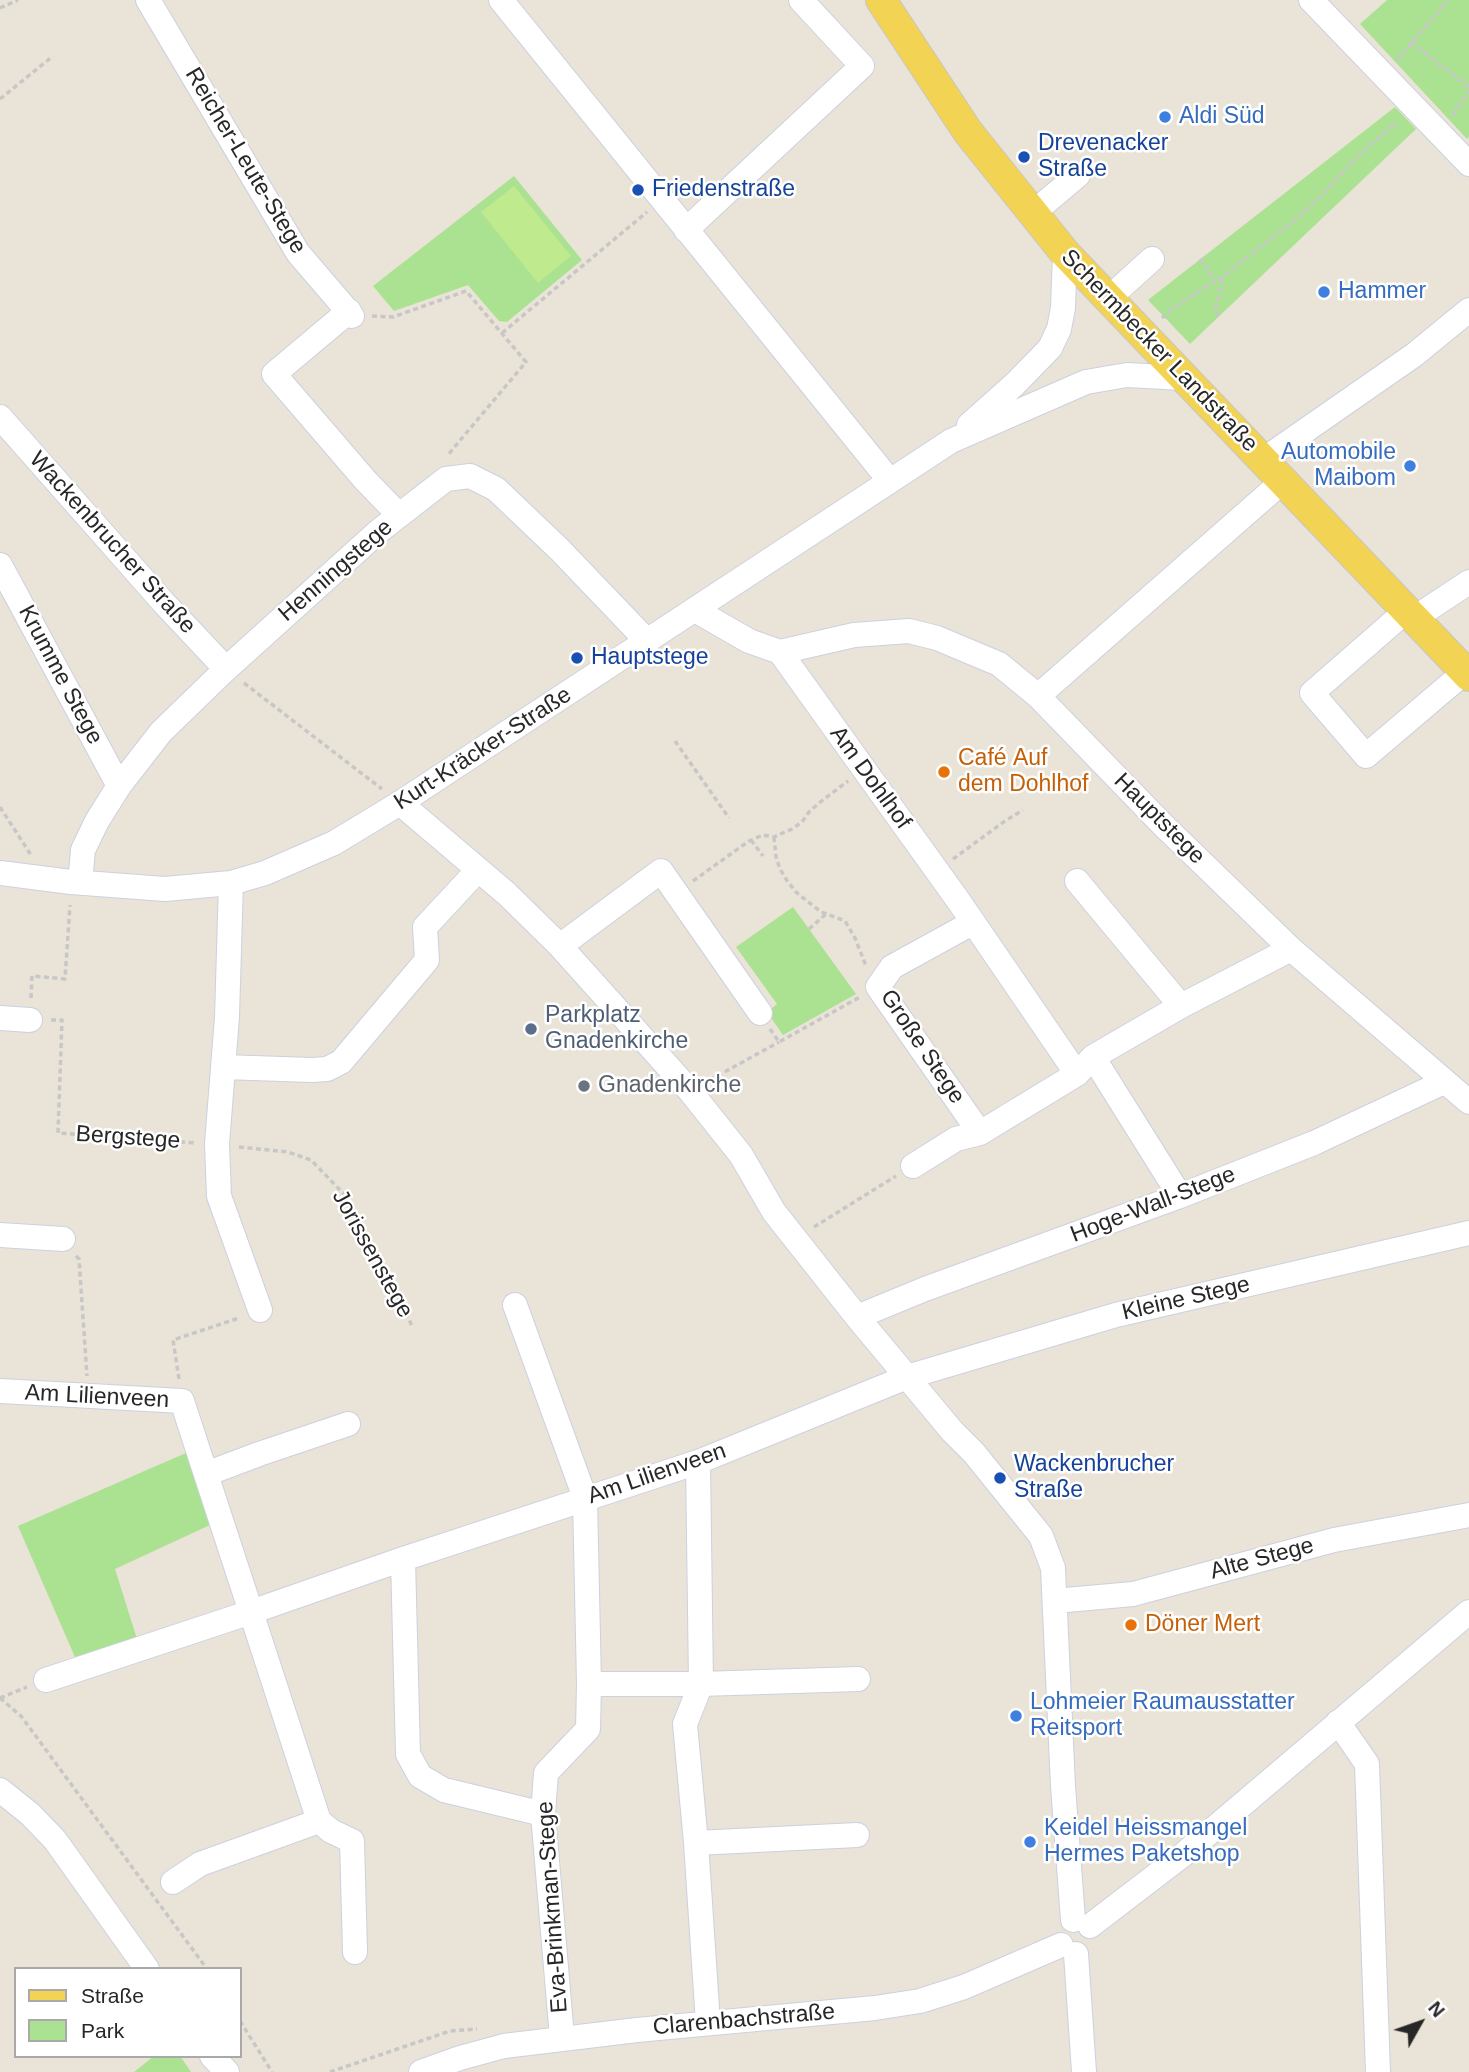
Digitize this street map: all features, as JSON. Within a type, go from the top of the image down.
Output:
[{"type":"main road","name":"Schermbecker Landstraße","points":[[881,0],[968,132],[1065,253],[1467,674]]},
{"type":"street","name":"Reicher-Leute-Stege","points":[[148,0],[298,253],[350,314]]},
{"type":"street","points":[[502,0],[890,481]]},
{"type":"street","points":[[686,230],[862,66],[801,0]]},
{"type":"street","points":[[1311,0],[1469,164]]},
{"type":"street","points":[[1033,213],[1078,174]]},
{"type":"street","name":"Kurt-Kräcker-Straße","points":[[0,873],[165,889],[231,883],[265,873],[334,843],[648,642],[951,441],[1015,384],[1050,348],[1059,330],[1063,308],[1065,253]]},
{"type":"street","points":[[1108,299],[1152,259]]},
{"type":"street","points":[[1038,696],[1273,470],[1469,310]]},
{"type":"street","points":[[350,314],[274,374],[366,481],[399,515]]},
{"type":"street","name":"Kurt-Kräcker-Straße","points":[[951,441],[1086,382],[1127,375],[1183,378]]},
{"type":"street","name":"Wackenbrucher Straße","points":[[0,417],[226,668]]},
{"type":"street","points":[[446,479],[470,476],[496,489],[560,550],[648,642]]},
{"type":"street","name":"Henningstege","points":[[66,881],[97,821],[119,786],[161,732],[226,668],[379,531],[446,479]]},
{"type":"street","name":"Krumme Stege","points":[[0,565],[119,786]]},
{"type":"street","points":[[1467,674],[1366,755],[1312,693],[1409,615],[1469,582]]},
{"type":"street","points":[[695,610],[749,642],[780,652]]},
{"type":"street","name":"Hauptstege","points":[[780,652],[854,635],[909,631],[937,638],[999,664],[1038,696],[1162,824],[1292,949],[1469,1102]]},
{"type":"street","name":"Am Dohlhof","points":[[780,652],[966,913]]},
{"type":"street","points":[[400,803],[560,946],[690,1091],[741,1155],[774,1212],[857,1317],[1041,1536],[1053,1568],[1063,1786],[1081,1923]]},
{"type":"street","points":[[223,1067],[312,1070],[327,1069],[341,1062],[427,960],[425,927],[478,870]]},
{"type":"street","points":[[560,946],[661,872],[760,1013]]},
{"type":"street","points":[[1077,881],[1181,1006]]},
{"type":"street","points":[[231,883],[227,1017],[217,1144],[219,1196],[260,1310]]},
{"type":"street","points":[[966,913],[1085,1065],[1180,1196]]},
{"type":"street","name":"Große Stege","points":[[966,913],[892,967],[880,984],[980,1133]]},
{"type":"street","name":"Große Stege","points":[[913,1166],[956,1139],[980,1133],[1181,1006],[1292,949]]},
{"type":"street","points":[[0,1018],[30,1020]]},
{"type":"street","name":"Hoge-Wall-Stege","points":[[857,1317],[1314,1143],[1444,1082]]},
{"type":"street","name":"Kleine Stege","points":[[907,1377],[1116,1315],[1469,1233]]},
{"type":"street","points":[[0,1235],[63,1239]]},
{"type":"street","name":"Eva-Brinkman-Stege","points":[[514,1305],[585,1498],[588,1728],[546,1773],[543,1814],[562,2038]]},
{"type":"street","name":"Am Lilienveen","points":[[251,1612],[698,1462],[907,1377]]},
{"type":"street","name":"Am Lilienveen","points":[[0,1391],[182,1401],[319,1821]]},
{"type":"street","points":[[206,1474],[348,1424]]},
{"type":"street","points":[[698,1462],[701,1684],[685,1724],[708,2024]]},
{"type":"street","name":"Alte Stege","points":[[1055,1601],[1133,1594],[1334,1540],[1469,1515]]},
{"type":"street","points":[[403,1559],[408,1754],[421,1776],[444,1790],[543,1814]]},
{"type":"street","points":[[46,1680],[251,1612]]},
{"type":"street","points":[[1081,1923],[1184,1853],[1469,1612]]},
{"type":"street","points":[[589,1684],[858,1679]]},
{"type":"street","points":[[1338,1722],[1367,1765],[1378,2072]]},
{"type":"street","points":[[0,1790],[30,1814],[55,1840],[146,1967]]},
{"type":"street","points":[[173,1882],[200,1864],[319,1821],[331,1831],[352,1841],[355,1952]]},
{"type":"street","points":[[696,1843],[858,1835]]},
{"type":"street","points":[[1081,1923],[1092,1930],[1093,1941],[1086,1950],[1069,1949],[1084,2072]]},
{"type":"street","name":"Clarenbachstraße","points":[[421,2072],[505,2046],[562,2038],[875,2008],[920,2001],[1069,1949]]},
{"type":"street","points":[[214,2058],[227,2072]]},
{"type":"path","points":[[0,8],[18,0]]},
{"type":"path","points":[[1386,76],[1447,0]]},
{"type":"path","points":[[1411,42],[1469,89],[1440,134]]},
{"type":"path","points":[[0,99],[52,55]]},
{"type":"path","points":[[1143,335],[1170,310],[1223,276],[1297,218],[1358,156],[1415,107]]},
{"type":"path","points":[[502,333],[662,200]]},
{"type":"path","points":[[1200,259],[1214,282]]},
{"type":"path","points":[[1219,316],[1215,311],[1223,276]]},
{"type":"path","points":[[350,314],[393,317],[466,291],[526,362],[447,455],[446,479]]},
{"type":"path","points":[[226,668],[400,803]]},
{"type":"path","points":[[675,741],[729,818]]},
{"type":"path","points":[[676,893],[751,840],[763,835],[774,837],[803,822],[819,803],[864,769]]},
{"type":"path","points":[[0,807],[66,881],[65,979],[32,976],[30,1020]]},
{"type":"path","points":[[937,871],[1023,810]]},
{"type":"path","points":[[690,1091],[880,984],[868,971],[845,921],[809,904],[788,882],[776,857],[774,837]]},
{"type":"path","points":[[751,840],[763,856]]},
{"type":"path","points":[[809,929],[826,914]]},
{"type":"path","points":[[760,1013],[779,1042]]},
{"type":"path","name":"Bergstege","points":[[30,1020],[62,1020],[58,1133],[217,1144]]},
{"type":"path","name":"Jorissenstege","points":[[217,1144],[288,1152],[311,1160],[343,1194],[369,1238],[412,1326]]},
{"type":"path","points":[[796,1238],[913,1166]]},
{"type":"path","points":[[63,1239],[79,1259],[88,1396]]},
{"type":"path","points":[[182,1401],[173,1340],[260,1310]]},
{"type":"path","points":[[46,1680],[0,1698],[21,1716],[206,1967]]},
{"type":"path","points":[[242,2024],[272,2072]]},
{"type":"green space","points":[[1387,0],[1469,0],[1467,139],[1360,24]]},
{"type":"green space","points":[[1395,107],[1416,129],[1190,344],[1148,300]]},
{"type":"green space","points":[[514,176],[582,260],[507,322],[499,321],[468,285],[394,311],[373,286]]},
{"type":"green space","points":[[514,186],[571,256],[538,283],[481,212]]},
{"type":"green space","points":[[793,907],[856,994],[783,1035],[767,1012],[777,1004],[736,947]]},
{"type":"green space","points":[[186,1453],[210,1525],[115,1569],[138,1642],[78,1664],[18,1526]]},
{"type":"green space","points":[[152,2058],[181,2058],[191,2072],[134,2072]]},
{"type":"place","name":"Aldi Süd","points":[[1165,117]]},
{"type":"place","name":"Drevenacker Straße","points":[[1024,157]]},
{"type":"place","name":"Friedenstraße","points":[[638,190]]},
{"type":"place","name":"Hammer","points":[[1324,292]]},
{"type":"place","name":"Automobile Maibom","points":[[1410,466]]},
{"type":"place","name":"Hauptstege","points":[[577,658]]},
{"type":"place","name":"Café Auf dem Dohlhof","points":[[944,772]]},
{"type":"place","name":"Parkplatz Gnadenkirche","points":[[531,1029]]},
{"type":"place","name":"Gnadenkirche","points":[[584,1086]]},
{"type":"place","name":"Wackenbrucher Straße","points":[[1000,1478]]},
{"type":"place","name":"Döner Mert","points":[[1131,1625]]},
{"type":"place","name":"Lohmeier Raumausstatter Reitsport","points":[[1016,1716]]},
{"type":"place","name":"Keidel Heissmangel Hermes Paketshop","points":[[1030,1842]]}]
